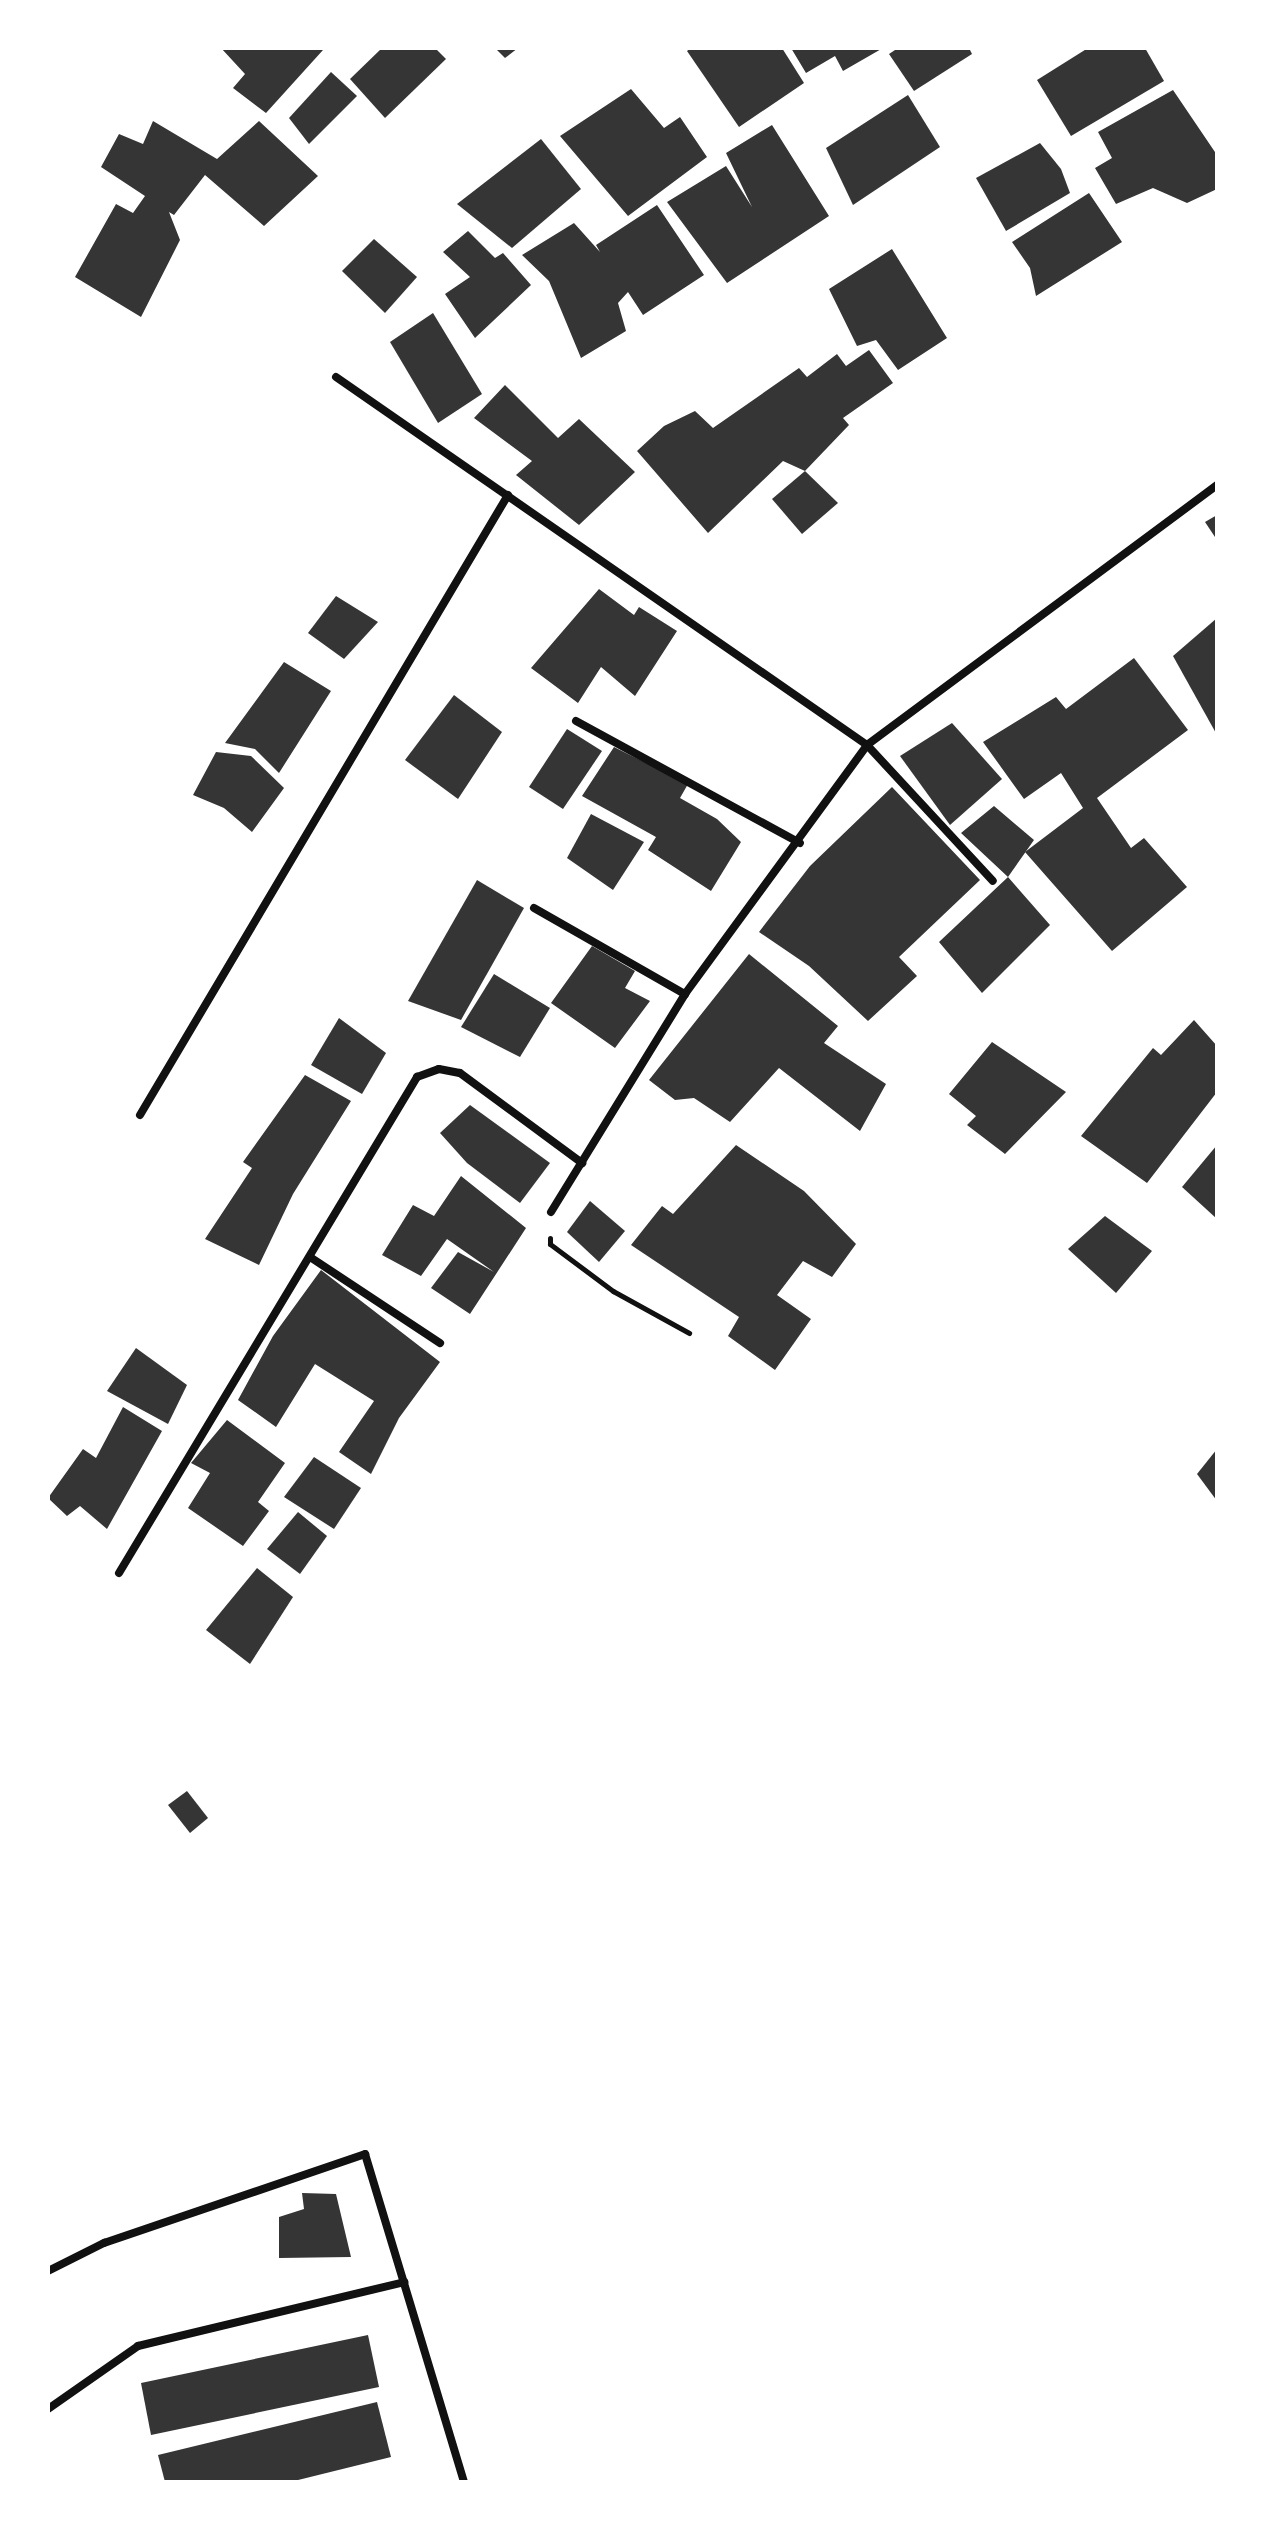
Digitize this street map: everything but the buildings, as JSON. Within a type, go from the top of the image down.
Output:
[{"type":"street","points":[[336,377],[867,745],[993,881]]},
{"type":"street","points":[[551,1212],[685,994],[800,843],[867,745],[1217,485]]},
{"type":"street","points":[[140,1115],[508,495]]},
{"type":"street","points":[[576,721],[800,843]]},
{"type":"street","points":[[534,908],[685,994]]},
{"type":"street","points":[[119,1573],[417,1077],[439,1069],[460,1073],[582,1163]]},
{"type":"street","points":[[310,1257],[440,1343]]},
{"type":"street","points":[[48,2271],[104,2243],[365,2154],[464,2481],[453,2482]]},
{"type":"street","points":[[48,2409],[138,2346],[404,2282]]},
{"type":"path","points":[[551,1212],[550,1244],[613,1291],[689,1333]]}]
